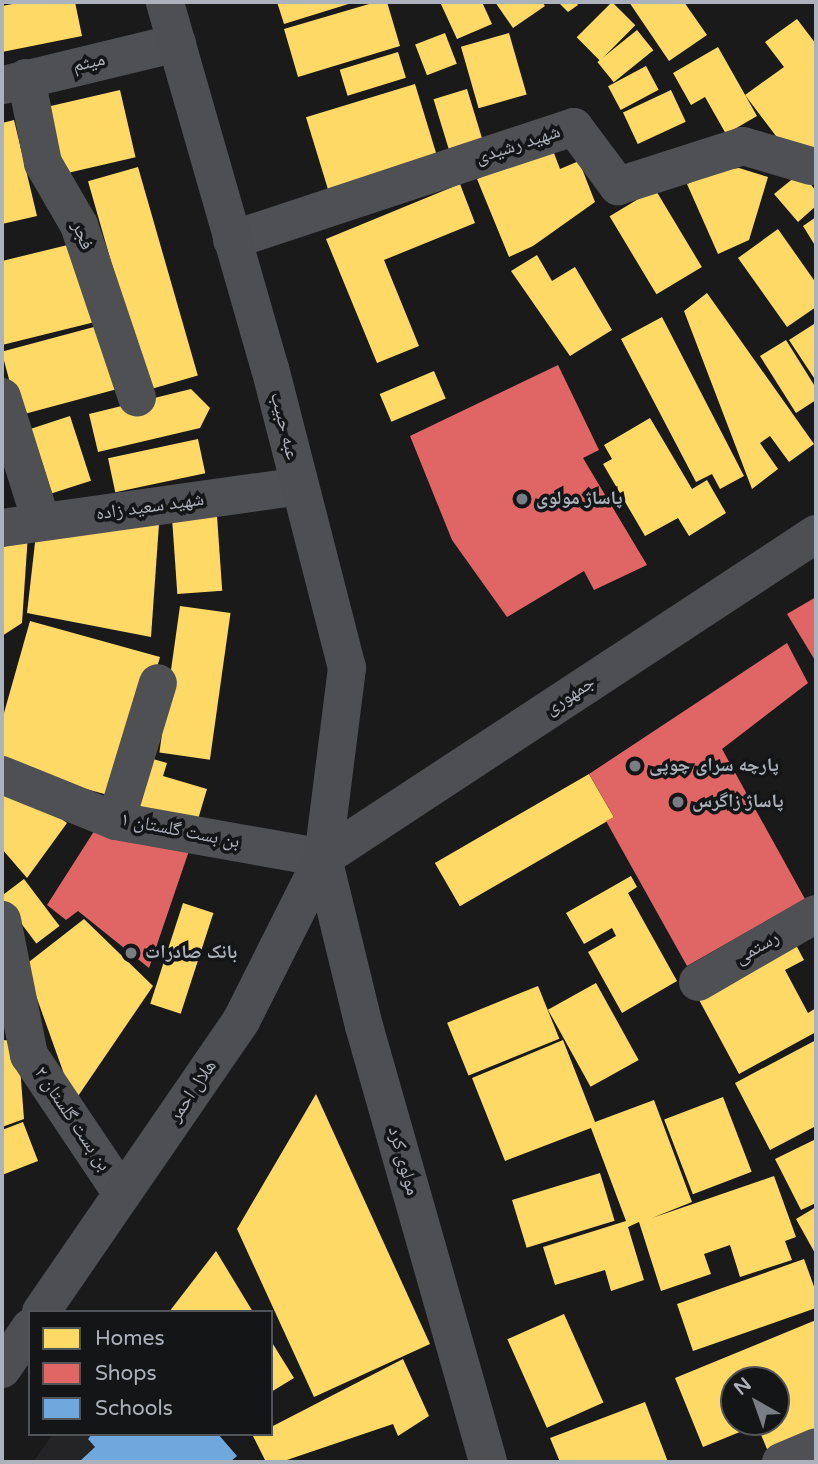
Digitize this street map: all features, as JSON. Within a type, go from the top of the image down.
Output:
[{"type":"main road","name":"عبه حبیب","points":[[166,2],[347,668],[323,858]]},
{"type":"main road","name":"جمهوری","points":[[323,858],[816,534]]},
{"type":"main road","name":"هلال احمر","points":[[42,1310],[241,1021],[323,858]]},
{"type":"main road","name":"مولوی کرد","points":[[323,858],[364,1026],[488,1462]]},
{"type":"main road","points":[[2,1369],[28,1331]]},
{"type":"street","name":"میثم","points":[[14,81],[177,43]]},
{"type":"street","name":"فجر","points":[[14,81],[43,163],[79,225],[137,397]]},
{"type":"street","name":"شهید رشیدی","points":[[232,240],[575,127],[618,186],[743,146],[815,167]]},
{"type":"street","points":[[2,397],[41,521]]},
{"type":"street","name":"شهید سعید زاده","points":[[2,528],[299,486]]},
{"type":"street","points":[[116,821],[158,683]]},
{"type":"street","name":"بن بست گلستان ۱","points":[[2,775],[116,821],[323,858]]},
{"type":"street","name":"رستمی","points":[[698,982],[816,914]]},
{"type":"street","name":"بن بست گلستان ۲","points":[[2,920],[29,1055],[122,1194]]},
{"type":"street","points":[[781,1462],[816,1447]]},
{"type":"shaded area","points":[[52,1436],[99,1436],[117,1462],[33,1462]]},
{"type":"building: Homes","points":[[23,2],[75,2],[82,36],[2,52],[2,6]]},
{"type":"building: Homes","points":[[277,2],[355,2],[284,24]]},
{"type":"building: Homes","points":[[376,2],[387,2],[400,46],[298,77],[284,29]]},
{"type":"building: Homes","points":[[440,2],[482,2],[492,24],[457,39]]},
{"type":"building: Homes","points":[[495,2],[542,2],[545,6],[513,28]]},
{"type":"building: Homes","points":[[558,2],[576,2],[578,5],[568,12]]},
{"type":"building: Homes","points":[[612,2],[635,25],[600,61],[577,37]]},
{"type":"building: Homes","points":[[629,2],[684,2],[707,35],[669,61]]},
{"type":"building: Homes","points":[[797,19],[816,44],[816,149],[788,152],[745,95],[784,67],[765,42]]},
{"type":"building: Homes","points":[[637,30],[653,50],[614,82],[597,62]]},
{"type":"building: Homes","points":[[445,33],[457,64],[427,75],[415,44]]},
{"type":"building: Homes","points":[[509,33],[527,95],[479,108],[461,47]]},
{"type":"building: Homes","points":[[718,47],[757,116],[726,134],[705,97],[691,105],[673,73]]},
{"type":"building: Homes","points":[[398,52],[406,78],[348,96],[340,70]]},
{"type":"building: Homes","points":[[646,66],[659,90],[621,110],[608,86]]},
{"type":"building: Homes","points":[[415,84],[437,156],[328,189],[306,117]]},
{"type":"building: Homes","points":[[467,89],[484,145],[451,156],[434,99]]},
{"type":"building: Homes","points":[[120,90],[136,157],[57,175],[41,108]]},
{"type":"building: Homes","points":[[671,90],[686,122],[638,144],[623,112]]},
{"type":"building: Homes","points":[[14,120],[37,216],[2,224],[2,123]]},
{"type":"building: Homes","points":[[552,148],[560,169],[579,161],[595,202],[533,246],[509,257],[477,179]]},
{"type":"building: Homes","points":[[138,167],[198,376],[148,390],[88,181]]},
{"type":"building: Homes","points":[[739,168],[768,177],[749,240],[718,254],[687,184],[717,171]]},
{"type":"building: Homes","points":[[801,172],[816,191],[816,206],[798,222],[774,194]]},
{"type":"building: Homes","points":[[460,184],[475,223],[384,260],[419,346],[377,363],[326,239]]},
{"type":"building: Homes","points":[[655,189],[702,267],[656,294],[610,216]]},
{"type":"building: Homes","points":[[816,217],[816,247],[803,226]]},
{"type":"building: Homes","points":[[778,229],[816,283],[816,307],[787,327],[738,258]]},
{"type":"building: Homes","points":[[84,241],[103,320],[2,345],[2,261]]},
{"type":"building: Homes","points":[[537,255],[552,281],[575,267],[612,330],[570,356],[511,271]]},
{"type":"building: Homes","points":[[707,293],[814,444],[789,462],[770,436],[760,443],[778,469],[752,489],[684,311]]},
{"type":"building: Homes","points":[[662,317],[744,476],[720,489],[712,474],[696,482],[621,339]]},
{"type":"building: Homes","points":[[105,324],[122,388],[19,415],[2,352]]},
{"type":"building: Homes","points":[[814,324],[816,327],[816,381],[789,340]]},
{"type":"building: Homes","points":[[786,340],[816,388],[816,400],[796,413],[760,356]]},
{"type":"building: Homes","points":[[434,371],[446,399],[391,422],[380,394]]},
{"type":"building: Homes","points":[[191,389],[210,408],[200,428],[98,452],[89,414]]},
{"type":"building: Homes","points":[[70,416],[91,481],[52,493],[31,429]]},
{"type":"building: Homes","points":[[650,418],[692,489],[707,480],[726,513],[689,536],[678,518],[645,536],[603,464],[612,459],[604,445]]},
{"type":"building: Homes","points":[[198,439],[205,473],[115,492],[108,458]]},
{"type":"building: Homes","points":[[217,516],[222,591],[177,594],[172,519]]},
{"type":"building: Homes","points":[[159,524],[151,637],[27,613],[36,534]]},
{"type":"building: Homes","points":[[28,534],[22,623],[2,636],[2,548]]},
{"type":"building: Homes","points":[[180,606],[231,613],[210,760],[159,753]]},
{"type":"building: Homes","points":[[30,621],[160,657],[132,754],[108,795],[2,766],[2,720]]},
{"type":"building: Homes","points":[[139,755],[167,763],[163,776],[207,789],[196,826],[125,806]]},
{"type":"building: Homes","points":[[589,774],[614,817],[460,906],[435,863]]},
{"type":"building: Homes","points":[[19,787],[67,823],[27,878],[2,849],[2,792]]},
{"type":"building: Homes","points":[[631,876],[637,887],[628,893],[677,981],[622,1013],[588,952],[616,936],[612,928],[584,944],[566,913]]},
{"type":"building: Homes","points":[[24,879],[60,926],[36,944],[2,898]]},
{"type":"building: Homes","points":[[183,903],[213,913],[181,1014],[150,1004]]},
{"type":"building: Homes","points":[[84,919],[153,986],[74,1102],[25,965]]},
{"type":"building: Homes","points":[[796,945],[804,960],[785,970],[808,1013],[816,1008],[816,1032],[739,1074],[698,998]]},
{"type":"building: Homes","points":[[596,983],[639,1060],[591,1087],[548,1010]]},
{"type":"building: Homes","points":[[538,986],[559,1039],[468,1076],[447,1023]]},
{"type":"building: Homes","points":[[2,1040],[18,1041],[24,1119],[2,1127]]},
{"type":"building: Homes","points":[[563,1040],[595,1122],[654,1100],[692,1202],[652,1218],[774,1176],[796,1237],[785,1241],[792,1260],[740,1277],[730,1245],[704,1254],[711,1274],[661,1291],[639,1222],[628,1227],[644,1280],[611,1291],[605,1270],[555,1285],[543,1247],[626,1221],[591,1128],[505,1161],[472,1078]]},
{"type":"building: Homes","points":[[816,1040],[816,1126],[770,1150],[735,1083]]},
{"type":"building: Homes","points":[[316,1094],[430,1344],[314,1397],[237,1229]]},
{"type":"building: Homes","points":[[723,1097],[752,1172],[693,1194],[664,1120]]},
{"type":"building: Homes","points":[[23,1122],[38,1161],[2,1175],[2,1130]]},
{"type":"building: Homes","points":[[816,1139],[816,1203],[801,1210],[775,1159]]},
{"type":"building: Homes","points":[[600,1173],[615,1221],[527,1248],[512,1200]]},
{"type":"building: Homes","points":[[816,1207],[816,1255],[796,1219]]},
{"type":"building: Homes","points":[[216,1251],[252,1310],[171,1310]]},
{"type":"building: Homes","points":[[804,1259],[816,1292],[816,1308],[693,1351],[677,1304]]},
{"type":"building: Homes","points":[[564,1314],[603,1403],[547,1428],[507,1339]]},
{"type":"building: Homes","points":[[816,1320],[816,1435],[769,1454],[762,1436],[790,1436],[790,1366],[720,1366],[720,1436],[730,1436],[703,1447],[675,1378]]},
{"type":"building: Homes","points":[[273,1344],[294,1378],[273,1391]]},
{"type":"building: Homes","points":[[403,1359],[429,1416],[398,1436],[393,1424],[281,1462],[266,1462],[253,1436],[273,1436],[273,1426]]},
{"type":"building: Homes","points":[[645,1402],[668,1462],[560,1462],[550,1438]]},
{"type":"building: Shops","name":"پاساژ مولوی","points":[[558,365],[599,450],[583,458],[647,565],[594,590],[584,571],[507,617],[452,540],[410,436]]},
{"type":"building: Shops","points":[[816,597],[816,662],[787,614]]},
{"type":"building: Shops","name":"پاساژ زاگرس","points":[[787,643],[808,683],[722,749],[805,899],[687,966],[606,821],[614,817],[589,774]]},
{"type":"building: Shops","points":[[98,825],[192,842],[149,968],[78,911],[66,920],[47,905]]},
{"type":"building: Schools","points":[[90,1436],[220,1436],[237,1456],[230,1462],[79,1462],[95,1447],[88,1439]]},
{"type":"place","name":"پاساژ مولوی","points":[[522,499]]},
{"type":"place","name":"پارچه سرای چوپی","points":[[635,766]]},
{"type":"place","name":"پاساژ زاگرس","points":[[678,802]]},
{"type":"place","name":"بانک صادرات","points":[[131,953]]}]
